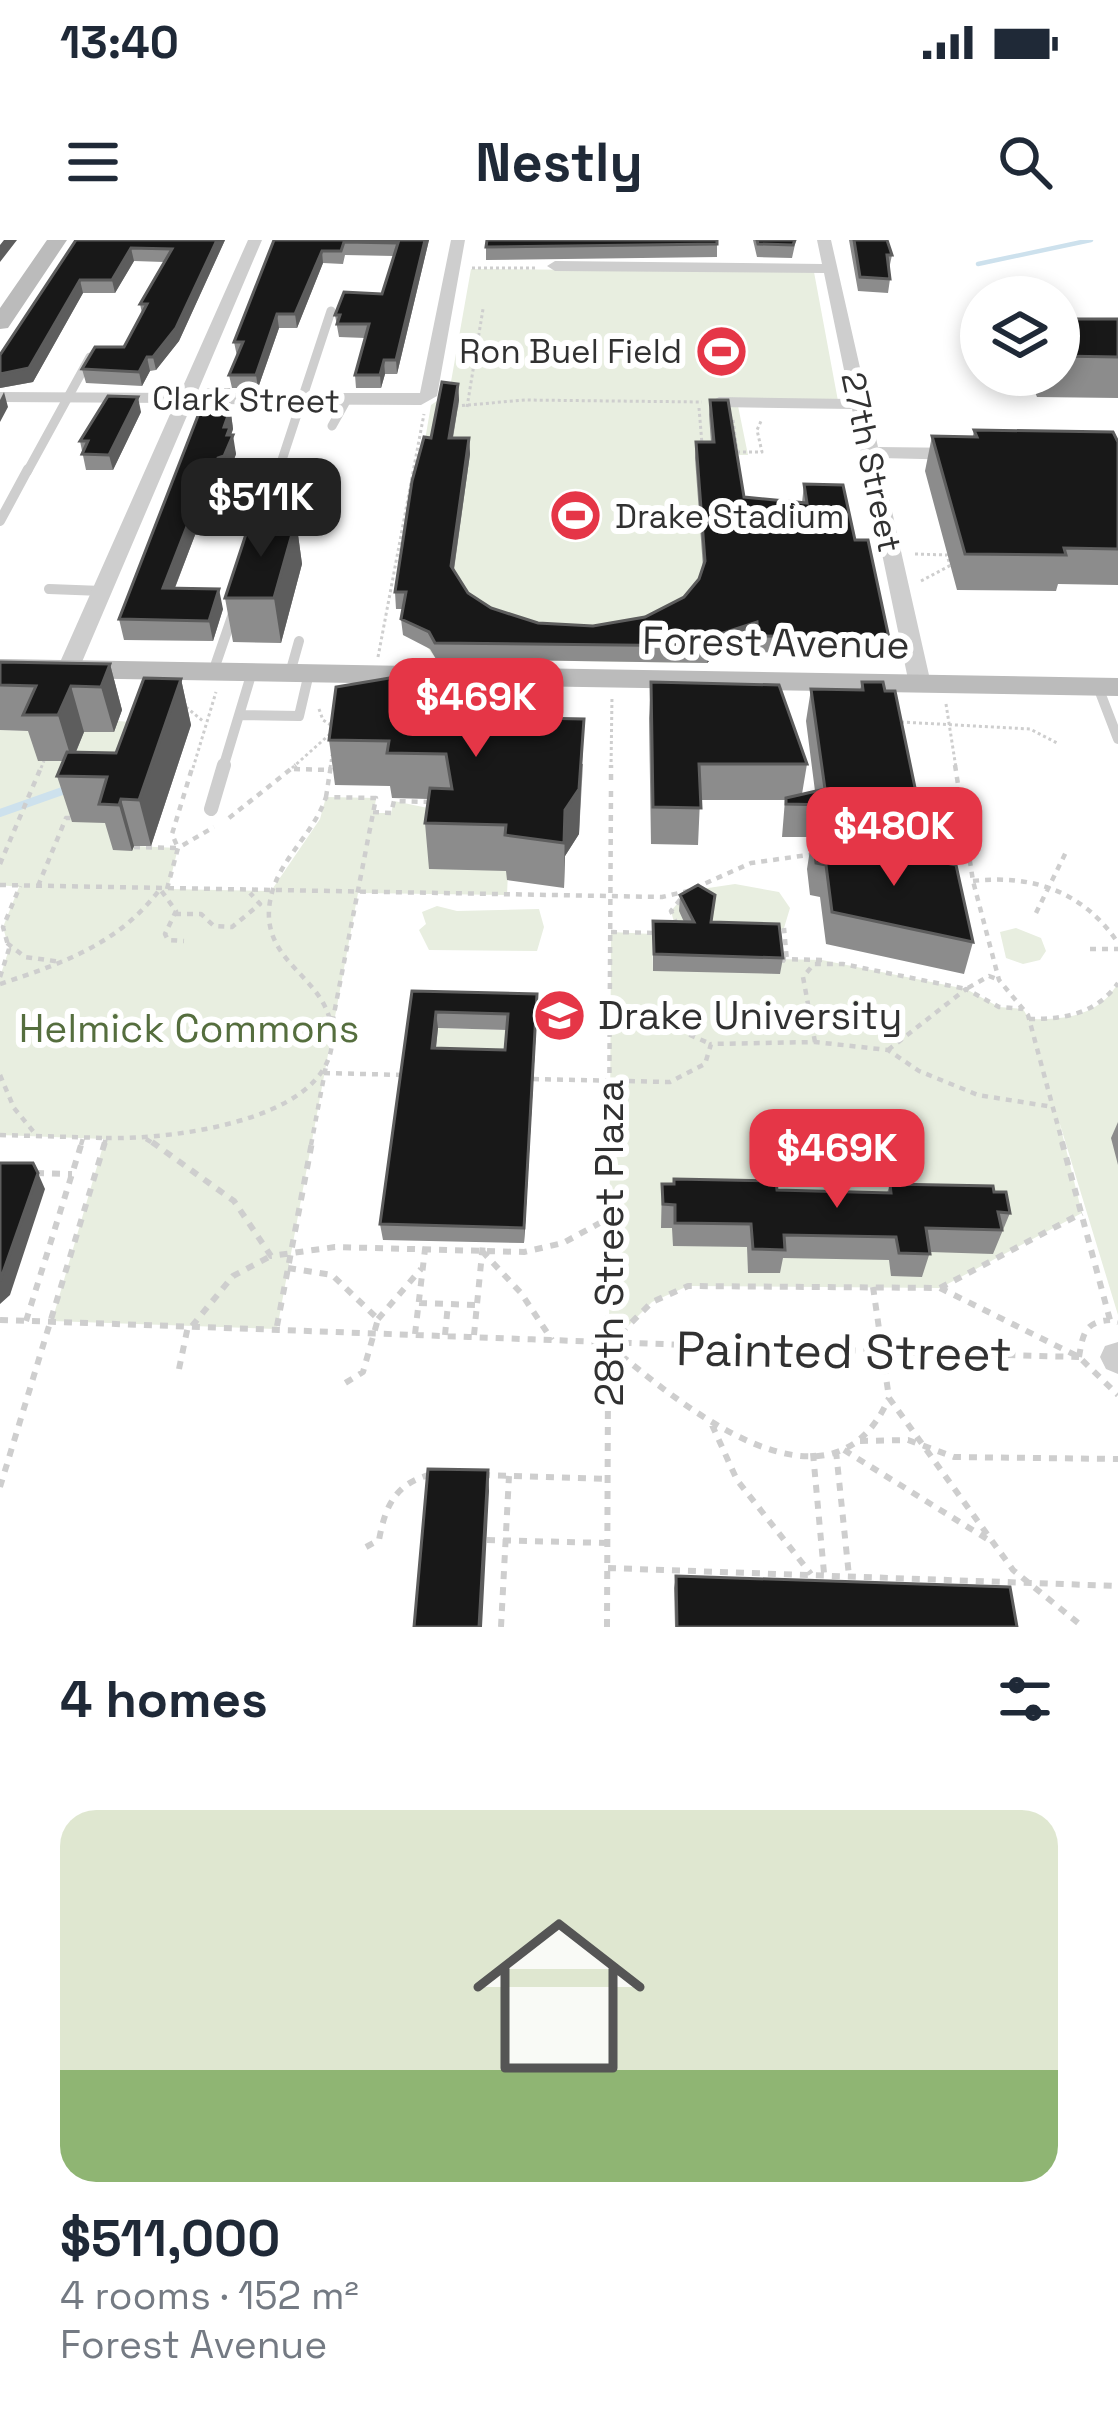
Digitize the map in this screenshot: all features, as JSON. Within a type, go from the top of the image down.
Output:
[{"type":"main road","points":[[0,323],[57,240]]},
{"type":"main road","name":"Forest Avenue","points":[[0,668],[216,679],[252,672],[305,683],[374,674],[932,691],[1108,687]]},
{"type":"street","points":[[68,669],[255,240]]},
{"type":"street","points":[[422,407],[458,240]]},
{"type":"street","name":"27th Street","points":[[824,240],[870,452],[932,691]]},
{"type":"street","points":[[556,267],[830,269]]},
{"type":"street","name":"Clark Street","points":[[0,397],[346,401],[422,407]]},
{"type":"street","points":[[726,408],[859,404]]},
{"type":"street","points":[[870,452],[981,454]]},
{"type":"lane","points":[[253,551],[332,311]]},
{"type":"lane","points":[[0,520],[93,351]]},
{"type":"lane","points":[[332,426],[346,401]]},
{"type":"lane","points":[[216,679],[241,587]]},
{"type":"lane","points":[[49,589],[102,591]]},
{"type":"lane","points":[[239,715],[299,716],[305,683],[299,641]]},
{"type":"lane","points":[[212,809],[252,672]]},
{"type":"lane","points":[[1108,687],[1118,739]]},
{"type":"path","points":[[460,268],[556,267]]},
{"type":"path","points":[[467,407],[483,308]]},
{"type":"path","points":[[449,405],[525,400],[698,402],[726,408],[736,452],[732,458]]},
{"type":"path","points":[[698,402],[703,448],[712,447]]},
{"type":"path","points":[[374,674],[422,407]]},
{"type":"path","points":[[736,452],[762,452],[758,424],[772,417]]},
{"type":"path","points":[[915,554],[947,555],[952,564],[921,581]]},
{"type":"path","name":"28th Street Plaza","points":[[607,1627],[612,678]]},
{"type":"path","points":[[0,981],[68,962],[138,919],[163,889],[178,848],[172,834],[216,679]]},
{"type":"path","points":[[305,683],[323,720],[336,728]]},
{"type":"path","points":[[889,1398],[872,1431],[840,1450],[813,1453],[744,1440],[712,1425],[609,1345],[652,1302],[688,1286],[940,1288],[1079,1357],[1083,1331],[1094,1321],[1114,1321],[1029,1019],[999,980],[968,860],[950,723],[932,691]]},
{"type":"path","points":[[177,698],[200,722],[207,722]]},
{"type":"path","points":[[885,722],[1030,729],[1059,744]]},
{"type":"path","points":[[134,847],[178,848],[261,796],[336,728]]},
{"type":"path","points":[[332,1024],[318,997],[276,948],[271,891],[320,819],[336,728]]},
{"type":"path","points":[[0,863],[44,760]]},
{"type":"path","points":[[293,769],[330,770]]},
{"type":"path","points":[[277,1329],[378,786]]},
{"type":"path","points":[[326,796],[376,798]]},
{"type":"path","points":[[373,812],[391,813],[394,801],[434,802]]},
{"type":"path","points":[[400,801],[436,812]]},
{"type":"path","points":[[38,886],[66,818],[73,818]]},
{"type":"path","points":[[1036,913],[1066,852]]},
{"type":"path","points":[[0,885],[662,897],[688,891],[751,863],[832,854]]},
{"type":"path","points":[[920,858],[968,860]]},
{"type":"path","points":[[973,881],[1002,878],[1049,886],[1088,906],[1118,946]]},
{"type":"path","points":[[0,981],[8,960],[2,927],[20,886]]},
{"type":"path","points":[[163,889],[175,914],[165,934],[167,940],[184,941]]},
{"type":"path","points":[[247,890],[260,904]]},
{"type":"path","points":[[611,932],[685,933],[670,911],[688,891]]},
{"type":"path","points":[[175,914],[201,914],[214,926],[232,927],[260,904],[271,903]]},
{"type":"path","points":[[784,928],[787,961],[778,960],[822,960],[843,964],[966,989],[999,1006],[1023,1009]]},
{"type":"path","points":[[7,943],[35,960],[68,962]]},
{"type":"path","points":[[1090,949],[1118,946]]},
{"type":"path","points":[[815,1042],[803,976],[814,964],[843,964]]},
{"type":"path","points":[[888,1050],[966,989],[989,976],[999,980]]},
{"type":"path","points":[[1029,1019],[1086,1012],[1108,998],[1118,983]]},
{"type":"path","points":[[610,1011],[636,1012],[711,1044],[815,1042],[888,1050],[919,1071],[978,1095],[1054,1107]]},
{"type":"path","points":[[533,1079],[670,1082],[705,1064],[711,1044]]},
{"type":"path","points":[[0,1136],[146,1139],[205,1133],[251,1117],[290,1096],[327,1061]]},
{"type":"path","points":[[325,1073],[405,1076]]},
{"type":"path","points":[[0,1076],[14,1108],[37,1136]]},
{"type":"path","points":[[26,1321],[83,1138]]},
{"type":"path","points":[[0,1487],[106,1138]]},
{"type":"path","points":[[146,1139],[218,1182],[243,1209],[271,1256]]},
{"type":"path","points":[[33,1172],[72,1174]]},
{"type":"path","points":[[940,1288],[1082,1214]]},
{"type":"path","points":[[179,1369],[190,1326],[233,1276],[271,1256],[335,1247],[548,1248],[609,1218]]},
{"type":"path","points":[[415,1334],[425,1245]]},
{"type":"path","points":[[473,1336],[482,1246]]},
{"type":"path","points":[[482,1246],[521,1293],[551,1340]]},
{"type":"path","points":[[288,1268],[328,1271],[342,1277],[378,1319]]},
{"type":"path","points":[[342,1385],[363,1372],[378,1319],[423,1268]]},
{"type":"path","points":[[873,1287],[889,1398],[992,1542],[1028,1582],[1083,1627]]},
{"type":"path","points":[[418,1303],[476,1305]]},
{"type":"path","points":[[445,1335],[448,1304]]},
{"type":"path","name":"Painted Street","points":[[0,1320],[609,1345],[1079,1357]]},
{"type":"path","points":[[712,1425],[737,1480],[812,1575]]},
{"type":"path","points":[[860,1441],[908,1441],[954,1457],[1118,1459]]},
{"type":"path","points":[[840,1450],[992,1542]]},
{"type":"path","points":[[840,1450],[851,1594]]},
{"type":"path","points":[[813,1453],[826,1593]]},
{"type":"path","points":[[366,1546],[379,1540],[383,1512],[405,1482],[437,1474]]},
{"type":"path","points":[[461,1474],[608,1479]]},
{"type":"path","points":[[501,1627],[509,1476]]},
{"type":"path","points":[[487,1540],[608,1543]]},
{"type":"path","points":[[608,1568],[1118,1586]]},
{"type":"green space","name":"Drake Stadium","points":[[471,269],[814,272],[838,401],[737,401],[748,455],[736,455],[721,650],[707,663],[436,659],[425,644],[403,635],[408,609],[396,609],[431,405],[449,393]]},
{"type":"green space","name":"Helmick Commons","points":[[118,721],[155,724],[72,821],[120,823],[132,851],[134,846],[178,848],[168,889],[271,891],[320,819],[326,797],[376,798],[374,813],[391,813],[394,801],[428,808],[508,871],[507,895],[358,893],[277,1329],[52,1321],[105,1139],[0,1135],[0,977],[9,949],[3,927],[19,887],[0,885],[0,730],[113,732]]},
{"type":"green space","points":[[735,884],[779,892],[790,908],[784,928],[774,935],[674,922],[671,911],[688,891]]},
{"type":"green space","points":[[437,906],[457,911],[539,909],[544,927],[537,951],[429,950],[419,930],[426,924],[422,912]]},
{"type":"green space","points":[[1016,928],[1041,938],[1046,951],[1040,960],[1023,964],[1006,958],[1000,932]]},
{"type":"green space","points":[[611,932],[652,934],[653,970],[822,960],[966,989],[999,1007],[1023,1009],[1029,1019],[1080,1014],[1101,1003],[1118,983],[1118,1315],[1059,1121],[1082,1213],[940,1288],[688,1286],[652,1302],[609,1345]]},
{"type":"green space","points":[[438,1028],[509,1030],[506,1067],[434,1065]]},
{"type":"building","points":[[76,240],[217,240],[176,328],[139,372],[82,369],[95,347],[124,347],[147,304],[140,304],[172,249],[131,248],[112,280],[80,280],[29,368],[0,374],[0,355]]},
{"type":"building","points":[[274,240],[425,240],[396,360],[384,360],[380,375],[355,375],[369,324],[337,324],[340,315],[335,315],[344,292],[382,294],[398,243],[344,242],[341,251],[322,251],[295,314],[277,314],[256,375],[229,375],[243,342],[234,342]]},
{"type":"building","points":[[487,240],[717,240],[717,244],[486,247]]},
{"type":"building","points":[[757,240],[795,240],[793,245],[758,244]]},
{"type":"building","points":[[854,240],[887,240],[892,255],[887,255],[890,279],[860,277]]},
{"type":"building","points":[[1080,319],[1118,319],[1118,357],[1080,356]]},
{"type":"building","points":[[442,382],[458,384],[449,438],[469,438],[451,566],[468,593],[491,608],[538,623],[593,626],[645,617],[684,597],[699,579],[705,561],[696,442],[714,442],[710,400],[728,400],[744,497],[807,503],[804,484],[843,485],[855,540],[868,540],[889,638],[758,636],[757,622],[723,633],[709,646],[435,643],[429,632],[401,619],[406,592],[395,592],[412,481],[424,437],[431,438]]},
{"type":"building","points":[[208,390],[228,390],[220,410],[230,410],[224,427],[230,427],[227,435],[233,435],[191,516],[163,588],[219,589],[209,621],[119,619]]},
{"type":"building","points":[[108,396],[138,397],[109,455],[82,454],[88,441],[80,441]]},
{"type":"building","points":[[974,430],[1113,432],[1118,442],[1118,549],[1064,548],[1066,555],[965,554],[932,436],[977,437]]},
{"type":"building","points":[[267,520],[296,520],[274,598],[225,598],[248,528]]},
{"type":"building","points":[[0,662],[110,664],[101,687],[71,686],[58,715],[23,715],[36,686],[0,685]]},
{"type":"building","points":[[401,676],[394,715],[584,719],[579,789],[565,810],[564,843],[505,835],[506,825],[425,823],[430,788],[452,789],[446,754],[387,753],[389,741],[329,740],[336,687]]},
{"type":"building","points":[[144,678],[181,679],[139,800],[99,804],[107,777],[57,776],[67,752],[116,753]]},
{"type":"building","points":[[651,682],[779,685],[807,764],[699,764],[701,808],[653,807]]},
{"type":"building","points":[[862,682],[883,682],[885,691],[895,691],[919,807],[786,804],[786,798],[825,789],[811,689],[863,690]]},
{"type":"building","points":[[813,836],[956,865],[973,942],[832,912],[826,865],[816,863]]},
{"type":"building","points":[[698,885],[715,895],[711,922],[779,924],[783,958],[654,954],[653,921],[694,922],[680,895]]},
{"type":"building","points":[[412,991],[537,994],[524,1228],[380,1224]],"holes":[[[436,1012],[508,1014],[505,1050],[432,1048]]]},
{"type":"building","points":[[0,1163],[33,1163],[38,1173],[0,1281]]},
{"type":"building","points":[[674,1179],[776,1181],[777,1190],[891,1193],[890,1184],[993,1186],[994,1192],[1006,1192],[1010,1213],[998,1212],[1002,1230],[926,1228],[930,1254],[899,1253],[896,1237],[784,1235],[785,1250],[753,1249],[751,1224],[675,1223],[675,1205],[663,1204],[662,1184],[674,1184]]},
{"type":"building","points":[[428,1469],[488,1470],[479,1627],[414,1627]]},
{"type":"building","points":[[676,1576],[1010,1587],[1017,1627],[677,1627]]},
{"type":"waterway","points":[[978,264],[1091,240]]},
{"type":"waterway","points":[[0,813],[68,789]]},
{"type":"place","name":"Ron Buel Field","points":[[721,351]]},
{"type":"place","name":"Drake Stadium","points":[[576,516]]},
{"type":"place","name":"Drake University","points":[[559,1015]]}]
